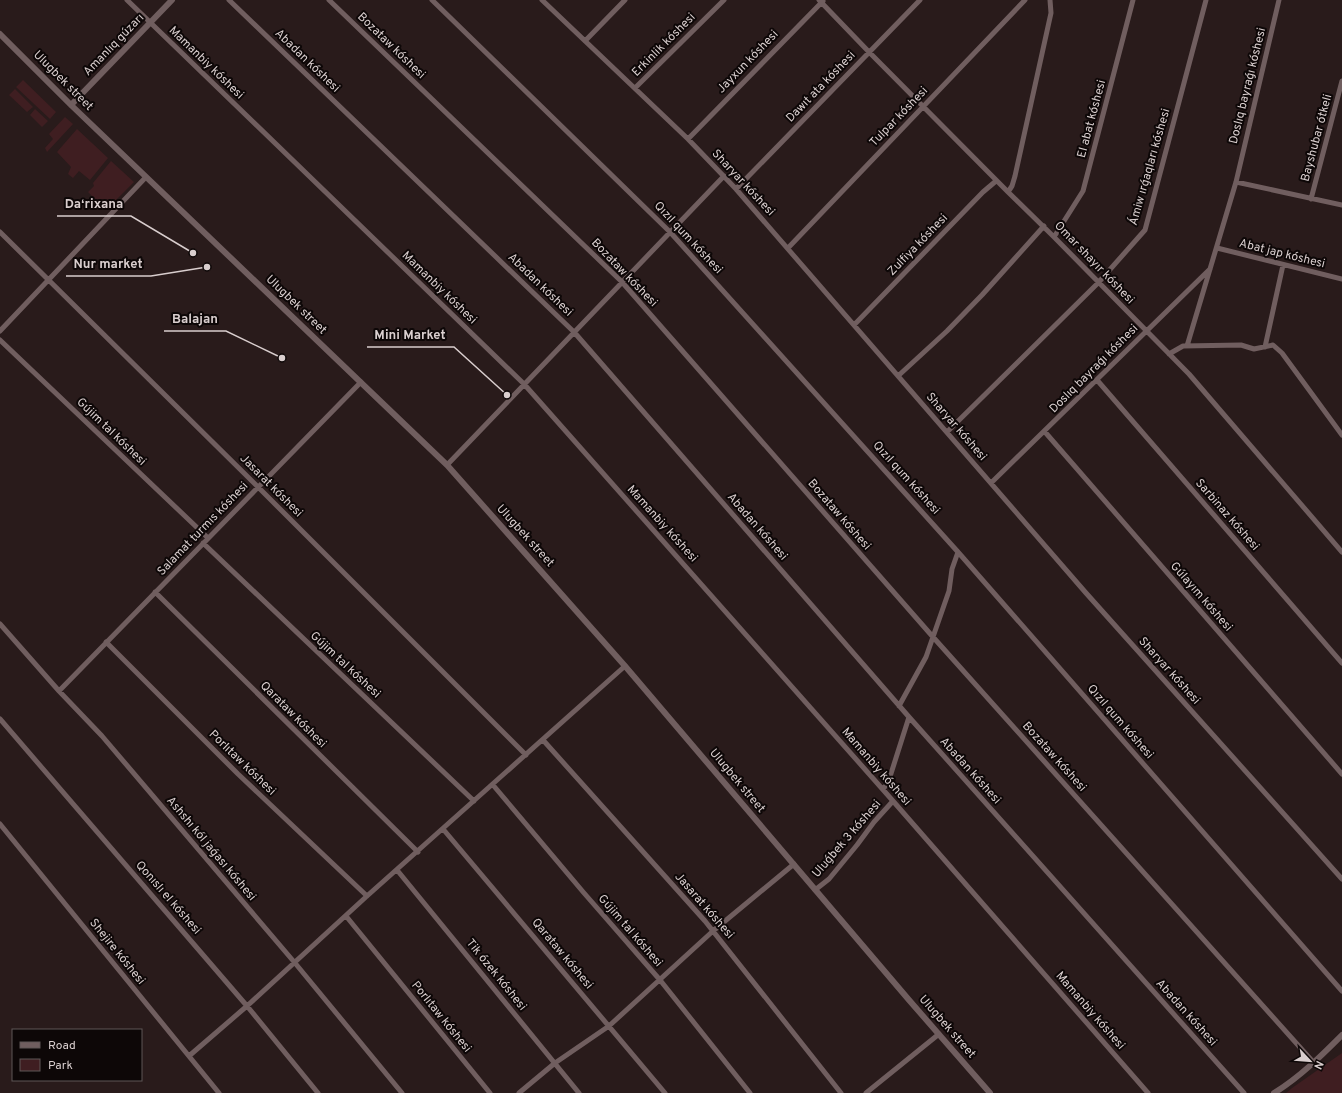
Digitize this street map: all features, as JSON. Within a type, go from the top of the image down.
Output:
[{"type":"street","name":"Mamanbiy kóshesi","points":[[127,0],[524,384],[883,789],[1148,1093]]},
{"type":"street","name":"Amanlıq gúzarı","points":[[71,106],[172,0]]},
{"type":"street","name":"Abadan kóshesi","points":[[229,0],[574,332],[899,706],[1244,1093]]},
{"type":"street","name":"Bozataw kóshesi","points":[[329,0],[622,282],[933,637],[1314,1063]]},
{"type":"street","name":"Qızıl qum kóshesi","points":[[432,0],[670,232],[958,552],[1342,992]]},
{"type":"street","name":"Sharyar kóshesi","points":[[542,0],[688,139],[736,189],[1091,598],[1342,880]]},
{"type":"street","points":[[585,41],[626,0]]},
{"type":"street","name":"Erkinlik kóshesi","points":[[635,88],[724,0]]},
{"type":"street","name":"Dawıt ata kóshesi","points":[[736,189],[920,0]]},
{"type":"street","name":"Tulpar kóshesi","points":[[788,248],[1025,0]]},
{"type":"street","points":[[1008,192],[1012,186],[1051,13],[1050,0]]},
{"type":"street","name":"El abat kóshesi","points":[[1054,237],[1083,191],[1133,0]]},
{"type":"street","name":"Ámiw ırǵaqları kóshesi","points":[[947,432],[1098,283],[1145,230],[1206,0]]},
{"type":"street","name":"Doslıq bayraǵı kóshesi","points":[[1187,346],[1236,182],[1280,0]]},
{"type":"street","name":"Omar shayır kóshesi","points":[[821,1],[869,52],[1008,192],[1044,226],[1098,283],[1189,374],[1342,552]]},
{"type":"street","name":"Jayxun kóshesi","points":[[688,139],[821,1]]},
{"type":"street","name":"Ulugbek street","points":[[0,34],[71,106],[447,465],[626,666],[815,890],[990,1093]]},
{"type":"street","name":"Bayshubar ótkeli","points":[[1311,199],[1342,81]]},
{"type":"street","points":[[447,465],[724,176]]},
{"type":"street","points":[[0,331],[146,177]]},
{"type":"street","name":"Zulfiya kóshesi","points":[[854,325],[996,180]]},
{"type":"street","points":[[1236,182],[1342,205]]},
{"type":"street","points":[[898,376],[947,331],[982,296],[1044,226]]},
{"type":"street","name":"Jasarat kóshesi","points":[[0,232],[526,755]]},
{"type":"street","name":"Abat jap kóshesi","points":[[1217,248],[1342,279]]},
{"type":"street","points":[[1265,347],[1283,265]]},
{"type":"street","name":"Doslıq bayraǵı kóshesi","points":[[991,483],[1045,432],[1210,268]]},
{"type":"street","name":"Gújim tal kóshesi","points":[[0,340],[208,538]]},
{"type":"street","points":[[1168,354],[1182,346],[1225,344],[1241,345],[1254,349],[1273,345],[1282,353],[1342,435]]},
{"type":"street","name":"Sarbinaz kóshesi","points":[[1097,380],[1342,663]]},
{"type":"street","name":"Salamat turmıs kóshesi","points":[[59,691],[361,382]]},
{"type":"street","name":"Gúlayım kóshesi","points":[[1045,432],[1342,774]]},
{"type":"street","name":"Gújim tal kóshesi","points":[[203,543],[474,801]]},
{"type":"street","points":[[899,706],[926,658],[949,591],[952,569],[958,552]]},
{"type":"street","name":"Qarataw kóshesi","points":[[155,592],[418,852]]},
{"type":"street","name":"Ashshı kól jaǵası kóshesi","points":[[0,624],[59,691],[102,736],[295,963],[402,1093]]},
{"type":"street","name":"Porlıtaw kóshesi","points":[[106,642],[238,774],[367,896]]},
{"type":"street","points":[[189,1056],[247,1006],[367,896],[626,666]]},
{"type":"street","name":"Uluǵbek 3 kóshesi","points":[[883,789],[888,783],[909,717]]},
{"type":"street","name":"Qonıslı el kóshesi","points":[[0,719],[247,1006],[318,1093]]},
{"type":"street","name":"Jasarat kóshesi","points":[[542,740],[713,931],[841,1093]]},
{"type":"street","name":"Gújim tal kóshesi","points":[[493,785],[660,980],[750,1093]]},
{"type":"street","name":"Uluǵbek 3 kóshesi","points":[[815,890],[829,879],[874,822],[893,801]]},
{"type":"street","name":"Shejire kóshesi","points":[[0,824],[219,1093]]},
{"type":"street","name":"Qarataw kóshesi","points":[[443,829],[665,1093]]},
{"type":"street","points":[[519,1093],[555,1063],[609,1026],[713,931],[794,864]]},
{"type":"street","name":"Tik ózek kóshesi","points":[[398,870],[579,1093]]},
{"type":"street","name":"Porlıtaw kóshesi","points":[[346,916],[490,1093]]},
{"type":"street","points":[[866,1093],[939,1034]]},
{"type":"street","points":[[1274,1093],[1314,1063],[1342,1035]]},
{"type":"green space","points":[[23,80],[56,112],[50,119],[16,87]]},
{"type":"green space","points":[[15,89],[33,107],[27,112],[9,95]]},
{"type":"green space","points":[[35,109],[48,121],[42,127],[30,115]]},
{"type":"green space","points":[[65,117],[73,124],[47,152],[45,148],[53,139],[49,134]]},
{"type":"green space","points":[[77,129],[108,158],[90,180],[79,171],[73,178],[68,174],[71,167],[57,152]]},
{"type":"green space","points":[[111,161],[134,182],[106,210],[88,192],[94,186],[93,183]]},
{"type":"green space","points":[[1342,1053],[1342,1093],[1286,1093],[1292,1088]]},
{"type":"place","name":"Daʻrixana","points":[[193,253]]},
{"type":"place","name":"Nur market","points":[[207,267]]},
{"type":"place","name":"Balajan","points":[[282,358]]},
{"type":"place","name":"Mini Market","points":[[507,395]]}]
